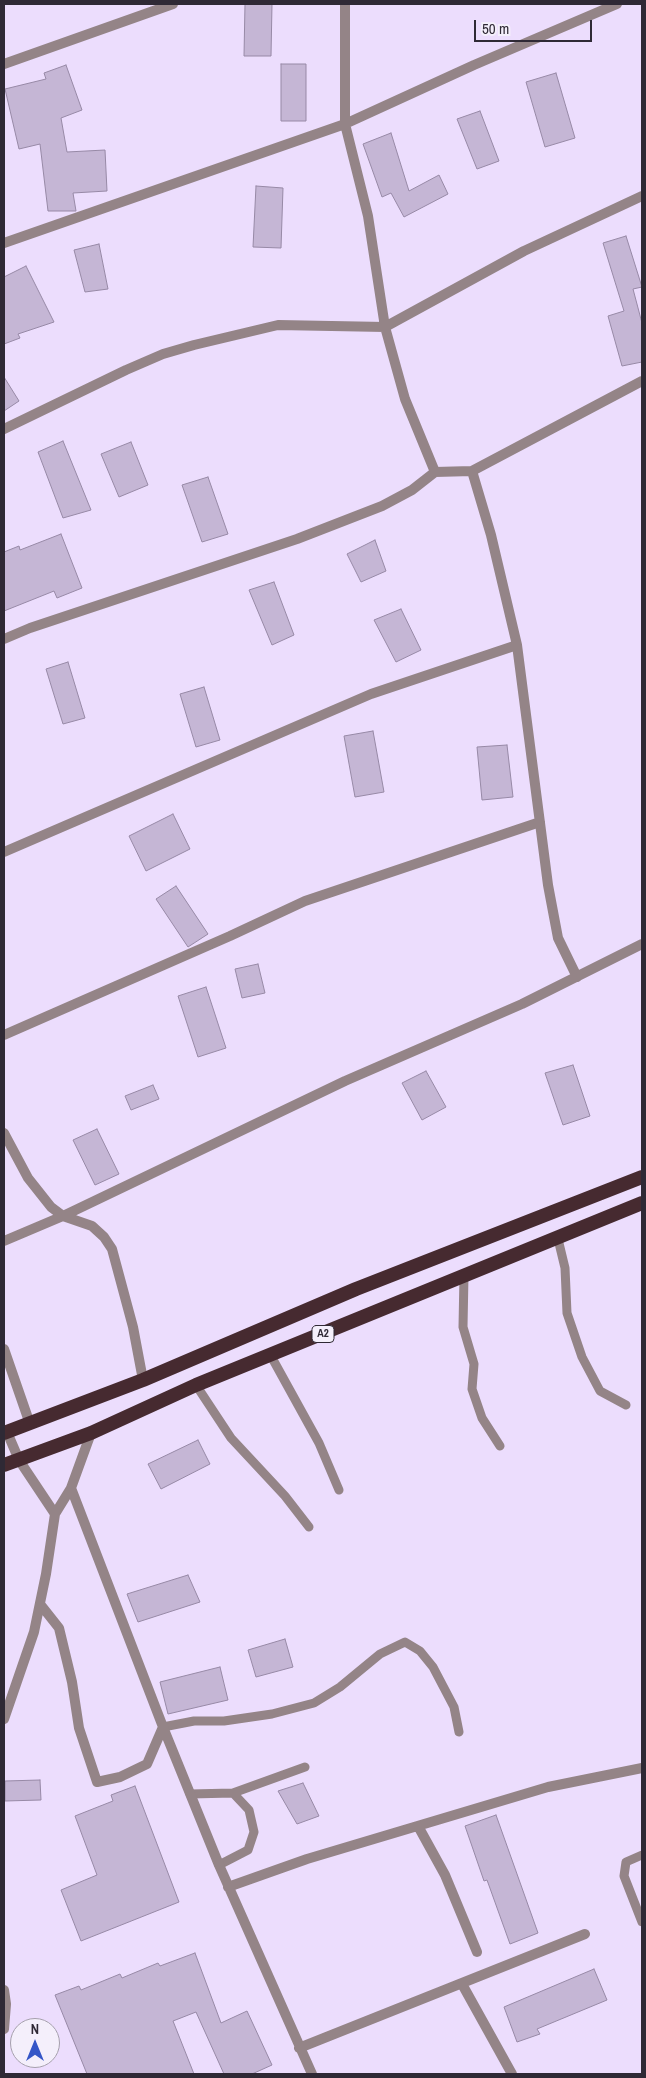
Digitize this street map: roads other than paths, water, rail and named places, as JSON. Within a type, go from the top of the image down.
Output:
[{"type":"highway","name":"A2","points":[[6,1433],[142,1380],[356,1289],[642,1177]]},
{"type":"highway","name":"A2","points":[[4,1465],[91,1433],[196,1385],[271,1356],[464,1275],[558,1239],[642,1202]]},
{"type":"street","points":[[4,64],[172,4]]},
{"type":"street","points":[[345,4],[345,124],[368,216],[385,327],[405,399],[436,472]]},
{"type":"street","points":[[4,243],[345,124],[474,65],[617,4]]},
{"type":"street","points":[[4,429],[126,370],[163,354],[194,345],[278,325],[385,327],[524,251],[642,196]]},
{"type":"street","points":[[4,639],[40,625],[297,539],[382,506],[412,490],[436,472],[472,471],[642,380]]},
{"type":"street","points":[[472,471],[491,536],[517,645],[548,885],[558,938],[577,977]]},
{"type":"street","points":[[4,852],[371,694],[517,645]]},
{"type":"street","points":[[4,1035],[305,901],[540,822]]},
{"type":"street","points":[[4,1241],[63,1216],[345,1081],[522,1004],[642,944]]},
{"type":"street","points":[[4,1132],[28,1178],[51,1207],[63,1216],[92,1226],[104,1237],[112,1250],[134,1327],[142,1380]]},
{"type":"street","points":[[4,1350],[30,1424]]},
{"type":"street","points":[[6,1433],[18,1460],[55,1514]]},
{"type":"street","points":[[4,1719],[34,1632],[55,1514],[72,1488],[91,1433]]},
{"type":"street","points":[[72,1488],[162,1727],[228,1887],[312,2074]]},
{"type":"street","points":[[40,1604],[59,1628],[72,1682],[79,1728],[97,1782],[120,1777],[147,1764],[162,1727]]},
{"type":"street","points":[[228,1887],[307,1859],[548,1787],[642,1768]]},
{"type":"street","points":[[418,1826],[445,1875],[477,1952]]},
{"type":"street","points":[[299,2048],[585,1934]]},
{"type":"street","points":[[462,1984],[512,2074]]},
{"type":"street","points":[[4,1990],[6,2004],[4,2029]]},
{"type":"lane","points":[[558,1239],[565,1268],[567,1313],[582,1357],[600,1391],[626,1405]]},
{"type":"lane","points":[[464,1275],[464,1326],[474,1364],[472,1389],[482,1418],[500,1446]]},
{"type":"lane","points":[[271,1356],[320,1443],[339,1490]]},
{"type":"lane","points":[[196,1385],[231,1438],[285,1496],[309,1527]]},
{"type":"lane","points":[[162,1727],[194,1721],[224,1721],[272,1714],[314,1703],[340,1687],[380,1654],[405,1642],[420,1651],[433,1667],[454,1707],[459,1732]]},
{"type":"lane","points":[[190,1794],[233,1793],[306,1767]]},
{"type":"lane","points":[[219,1866],[248,1850],[254,1832],[249,1810],[233,1793]]},
{"type":"lane","points":[[642,1855],[626,1862],[624,1876],[642,1922]]}]
